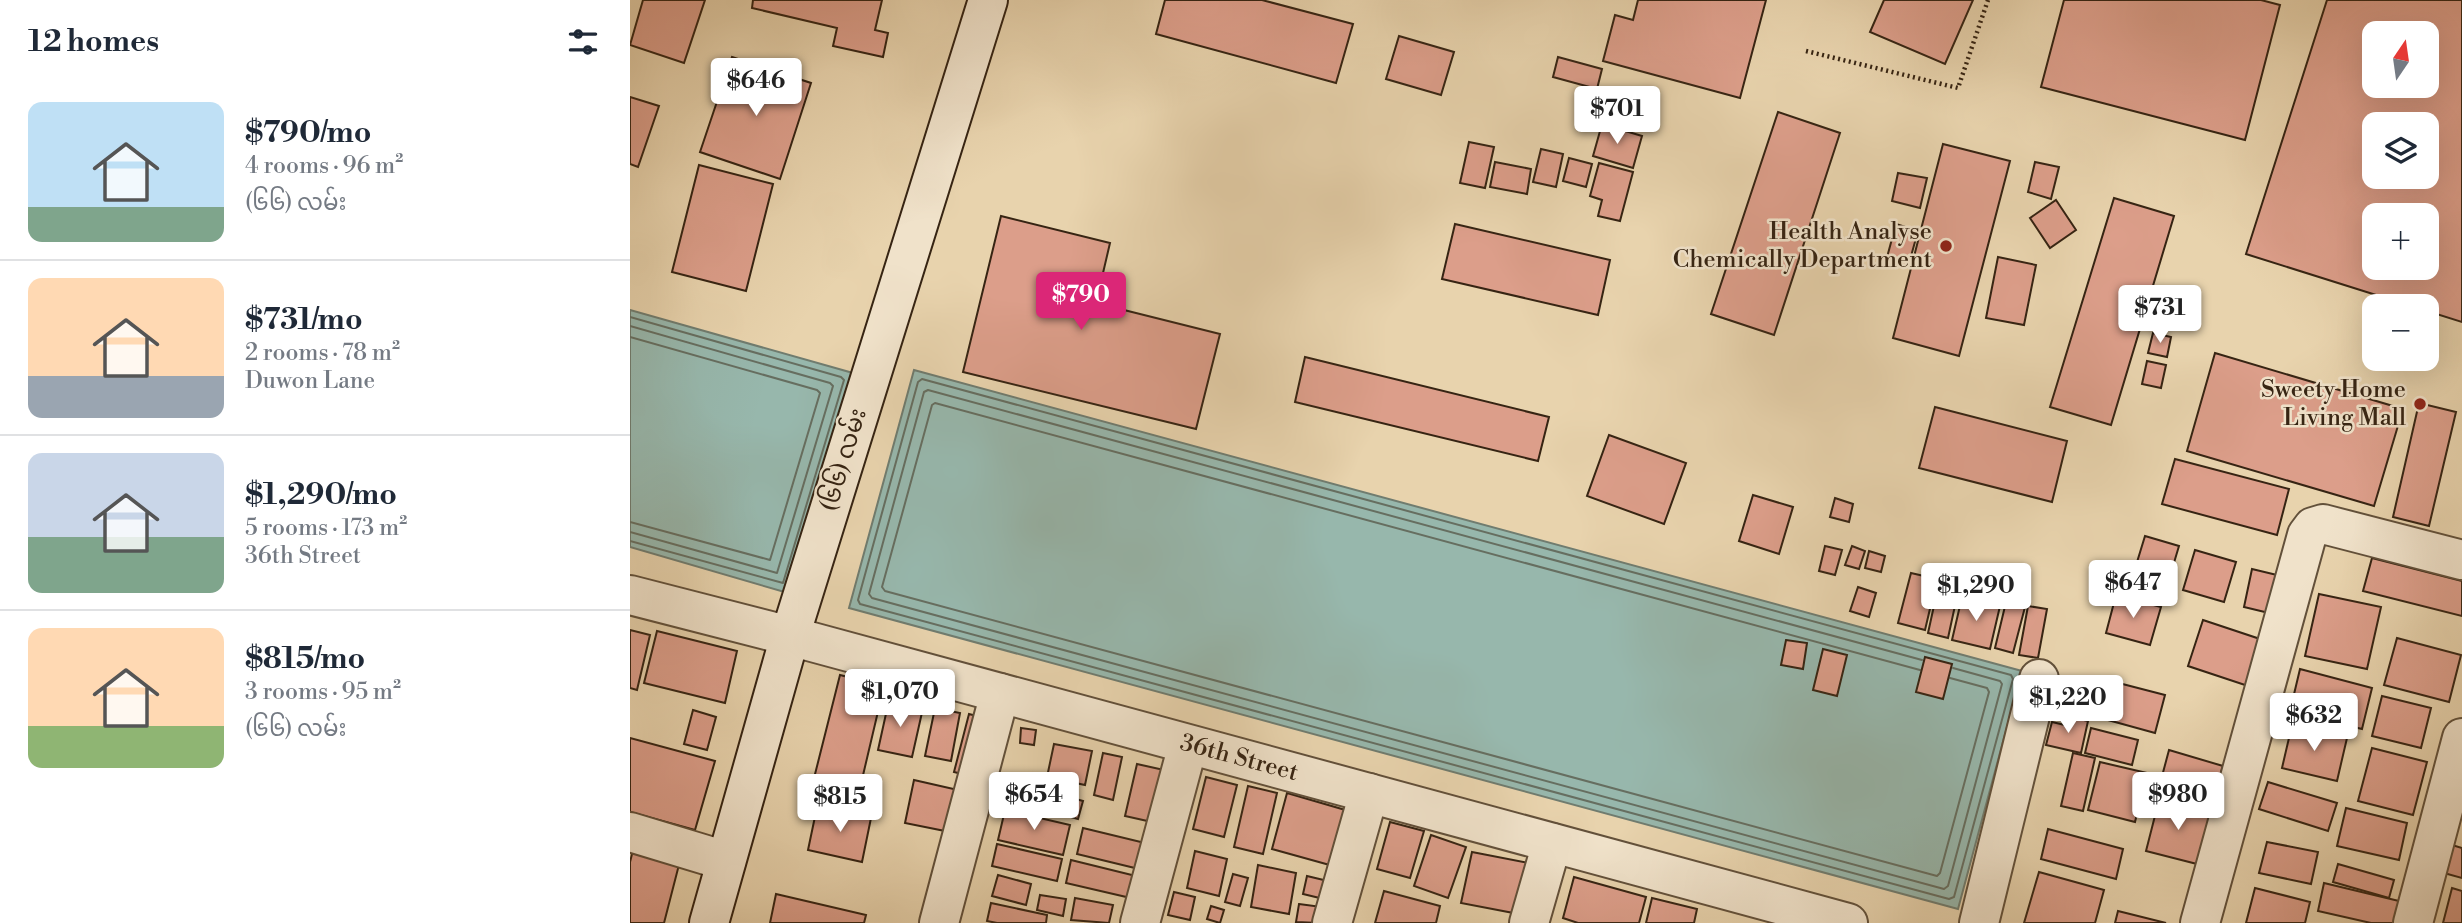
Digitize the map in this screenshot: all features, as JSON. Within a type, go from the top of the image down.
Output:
[{"type":"street","name":"(၆၆) လမ်း","points":[[709,923],[790,636],[988,0]]},
{"type":"street","points":[[2200,923],[2307,535],[2313,527],[2323,524],[2462,560]]},
{"type":"street","name":"36th Street","points":[[630,595],[1552,843],[1783,915],[1848,923]]},
{"type":"street","points":[[1979,923],[2039,679]]},
{"type":"street","points":[[939,923],[1000,693]]},
{"type":"street","points":[[2413,923],[2462,738]]},
{"type":"street","points":[[1140,923],[1188,745]]},
{"type":"street","points":[[1332,923],[1369,793]]},
{"type":"street","points":[[630,832],[726,861]]},
{"type":"street","points":[[1529,923],[1552,843]]},
{"type":"path","points":[[1806,51],[1958,88],[1988,0]]},
{"type":"water","points":[[630,310],[853,373],[788,593],[630,547]]},
{"type":"water","points":[[914,370],[2022,671],[1958,909],[849,608]]},
{"type":"building","points":[[643,0],[705,0],[684,63],[630,45]]},
{"type":"building","points":[[753,0],[882,0],[875,30],[888,33],[883,57],[833,46],[837,28],[752,8]]},
{"type":"building","points":[[1165,0],[1262,0],[1353,24],[1336,83],[1156,34]]},
{"type":"building","points":[[1638,0],[1766,0],[1740,98],[1603,61],[1615,15],[1633,20]]},
{"type":"building","points":[[1884,0],[1973,0],[1945,64],[1870,32]]},
{"type":"building","points":[[2064,0],[2261,0],[2280,5],[2245,140],[2041,87]]},
{"type":"building","points":[[2327,0],[2462,0],[2462,322],[2439,315],[2439,294],[2373,294],[2246,254]]},
{"type":"building","points":[[1399,36],[1454,52],[1441,95],[1386,79]]},
{"type":"building","points":[[732,57],[811,83],[780,179],[700,152]]},
{"type":"building","points":[[1558,57],[1602,69],[1597,89],[1553,77]]},
{"type":"building","points":[[630,97],[659,106],[638,167],[630,164]]},
{"type":"building","points":[[1778,112],[1840,133],[1774,335],[1711,314]]},
{"type":"building","points":[[1602,124],[1642,136],[1633,168],[1593,156]]},
{"type":"building","points":[[1469,142],[1494,147],[1485,188],[1460,183]]},
{"type":"building","points":[[1943,144],[2010,161],[1959,356],[1893,338]]},
{"type":"building","points":[[1541,149],[1563,154],[1556,187],[1533,182]]},
{"type":"building","points":[[1569,158],[1592,164],[1586,187],[1563,181]]},
{"type":"building","points":[[1495,162],[1531,169],[1527,194],[1490,187]]},
{"type":"building","points":[[2035,162],[2059,167],[2051,199],[2028,192]]},
{"type":"building","points":[[1599,163],[1633,172],[1620,221],[1598,216],[1602,200],[1590,196]]},
{"type":"building","points":[[699,165],[773,184],[746,291],[672,272]]},
{"type":"building","points":[[1898,173],[1927,178],[1920,208],[1892,201]]},
{"type":"building","points":[[2114,198],[2174,216],[2111,425],[2050,407]]},
{"type":"building","points":[[2056,200],[2076,230],[2050,248],[2030,218]]},
{"type":"building","points":[[1001,216],[1110,243],[1096,303],[1220,334],[1196,429],[963,372]]},
{"type":"building","points":[[1455,224],[1610,260],[1598,315],[1442,279]]},
{"type":"building","points":[[1896,224],[1918,231],[1908,267],[1886,261]]},
{"type":"building","points":[[1998,257],[2036,265],[2024,325],[1986,318]]},
{"type":"building","points":[[2153,333],[2171,337],[2167,357],[2148,353]]},
{"type":"building","points":[[2215,353],[2403,409],[2374,506],[2187,451]]},
{"type":"building","points":[[1305,357],[1549,417],[1538,461],[1295,402]]},
{"type":"building","points":[[2147,361],[2166,365],[2161,388],[2142,384]]},
{"type":"building","points":[[2419,403],[2456,412],[2429,526],[2393,517]]},
{"type":"building","points":[[1935,407],[2067,441],[2052,502],[1919,468]]},
{"type":"building","points":[[1609,435],[1686,463],[1664,524],[1587,496]]},
{"type":"building","points":[[2175,459],[2289,489],[2277,535],[2162,504]]},
{"type":"building","points":[[1753,495],[1793,507],[1779,554],[1739,541]]},
{"type":"building","points":[[1835,498],[1853,504],[1849,522],[1830,517]]},
{"type":"building","points":[[2145,536],[2179,546],[2164,596],[2130,585]]},
{"type":"building","points":[[1825,546],[1842,550],[1835,575],[1819,571]]},
{"type":"building","points":[[1852,546],[1865,551],[1859,569],[1845,565]]},
{"type":"building","points":[[2195,550],[2236,562],[2224,602],[2183,590]]},
{"type":"building","points":[[1869,551],[1885,556],[1881,572],[1865,568]]},
{"type":"building","points":[[2372,558],[2462,581],[2462,616],[2363,591]]},
{"type":"building","points":[[2252,569],[2277,575],[2269,613],[2244,607]]},
{"type":"building","points":[[1911,573],[1937,579],[1925,630],[1898,623]]},
{"type":"building","points":[[1939,583],[1959,587],[1948,638],[1928,633]]},
{"type":"building","points":[[1858,587],[1876,593],[1869,617],[1850,611]]},
{"type":"building","points":[[2319,594],[2381,607],[2367,669],[2305,656]]},
{"type":"building","points":[[2116,595],[2161,607],[2150,645],[2106,633]]},
{"type":"building","points":[[1962,597],[2000,606],[1990,649],[1952,640]]},
{"type":"building","points":[[2006,602],[2025,607],[2013,653],[1995,648]]},
{"type":"building","points":[[2028,606],[2047,609],[2038,658],[2019,655]]},
{"type":"building","points":[[2203,620],[2269,642],[2254,688],[2188,666]]},
{"type":"building","points":[[630,630],[650,635],[637,690],[630,688]]},
{"type":"building","points":[[657,631],[737,651],[725,703],[644,683]]},
{"type":"building","points":[[2397,638],[2461,655],[2449,702],[2384,685]]},
{"type":"building","points":[[1786,640],[1807,643],[1803,669],[1781,665]]},
{"type":"building","points":[[1823,649],[1847,655],[1837,696],[1813,690]]},
{"type":"building","points":[[1925,657],[1952,664],[1943,699],[1916,692]]},
{"type":"building","points":[[2300,669],[2372,688],[2362,729],[2290,711]]},
{"type":"building","points":[[840,675],[884,686],[856,805],[810,794]]},
{"type":"building","points":[[2107,680],[2165,695],[2155,733],[2097,717]]},
{"type":"building","points":[[2053,689],[2077,695],[2072,712],[2048,706]]},
{"type":"building","points":[[2382,696],[2431,708],[2421,748],[2372,736]]},
{"type":"building","points":[[889,700],[923,708],[912,757],[878,750]]},
{"type":"building","points":[[935,708],[960,713],[951,761],[925,756]]},
{"type":"building","points":[[693,710],[716,717],[707,750],[684,744]]},
{"type":"building","points":[[969,714],[988,719],[974,777],[954,772]]},
{"type":"building","points":[[2071,717],[2088,721],[2081,753],[2046,745],[2052,722],[2069,726]]},
{"type":"building","points":[[2292,725],[2347,738],[2337,781],[2282,768]]},
{"type":"building","points":[[1021,728],[1036,730],[1034,745],[1020,743]]},
{"type":"building","points":[[2091,728],[2138,740],[2132,765],[2085,753]]},
{"type":"building","points":[[630,738],[715,761],[695,830],[630,812]]},
{"type":"building","points":[[1054,744],[1092,751],[1085,785],[1047,777]]},
{"type":"building","points":[[2372,748],[2427,762],[2413,815],[2358,801]]},
{"type":"building","points":[[2169,750],[2223,766],[2214,795],[2161,780]]},
{"type":"building","points":[[1103,753],[1122,757],[1113,800],[1094,795]]},
{"type":"building","points":[[2073,753],[2095,758],[2083,811],[2061,806]]},
{"type":"building","points":[[2100,762],[2147,773],[2135,822],[2088,810]]},
{"type":"building","points":[[1137,764],[1164,770],[1152,822],[1125,816]]},
{"type":"building","points":[[1006,777],[1038,782],[1034,807],[1002,802]]},
{"type":"building","points":[[1206,777],[1237,785],[1224,837],[1193,829]]},
{"type":"building","points":[[914,780],[958,790],[950,832],[905,823]]},
{"type":"building","points":[[2268,782],[2337,803],[2328,831],[2259,809]]},
{"type":"building","points":[[1248,786],[1277,793],[1263,854],[1234,847]]},
{"type":"building","points":[[1047,791],[1083,801],[1078,819],[1042,809]]},
{"type":"building","points":[[1287,793],[1359,814],[1344,869],[1272,849]]},
{"type":"building","points":[[2159,800],[2210,814],[2197,864],[2146,851]]},
{"type":"building","points":[[817,807],[871,818],[862,862],[808,850]]},
{"type":"building","points":[[2346,808],[2407,823],[2399,860],[2337,846]]},
{"type":"building","points":[[1005,810],[1070,825],[1063,855],[998,840]]},
{"type":"building","points":[[1390,822],[1424,831],[1410,878],[1377,869]]},
{"type":"building","points":[[1083,828],[1145,843],[1139,869],[1077,854]]},
{"type":"building","points":[[2048,829],[2123,849],[2116,879],[2041,859]]},
{"type":"building","points":[[1431,835],[1466,847],[1448,898],[1414,886]]},
{"type":"building","points":[[635,842],[682,853],[664,923],[630,923],[630,862]]},
{"type":"building","points":[[2267,842],[2318,852],[2311,884],[2259,873]]},
{"type":"building","points":[[997,844],[1062,859],[1057,881],[992,866]]},
{"type":"building","points":[[2452,845],[2462,848],[2462,878],[2444,873]]},
{"type":"building","points":[[1195,851],[1227,859],[1219,896],[1187,888]]},
{"type":"building","points":[[1472,852],[1534,864],[1524,915],[1461,903]]},
{"type":"building","points":[[1071,860],[1140,877],[1135,899],[1066,883]]},
{"type":"building","points":[[2338,864],[2394,880],[2389,898],[2333,882]]},
{"type":"building","points":[[1258,865],[1296,873],[1289,914],[1251,907]]},
{"type":"building","points":[[2039,872],[2104,890],[2095,923],[2024,923]]},
{"type":"building","points":[[1233,874],[1248,878],[1240,906],[1225,902]]},
{"type":"building","points":[[998,875],[1031,884],[1026,905],[992,896]]},
{"type":"building","points":[[1307,876],[1332,882],[1328,900],[1303,894]]},
{"type":"building","points":[[1574,877],[1646,897],[1639,923],[1578,923],[1563,918]]},
{"type":"building","points":[[2324,883],[2399,901],[2394,923],[2371,923],[2318,911]]},
{"type":"building","points":[[2255,888],[2310,902],[2305,923],[2246,923]]},
{"type":"building","points":[[2452,888],[2462,891],[2462,923],[2443,923]]},
{"type":"building","points":[[1384,891],[1440,906],[1436,923],[1375,923]]},
{"type":"building","points":[[1174,892],[1195,897],[1190,920],[1168,915]]},
{"type":"building","points":[[776,894],[866,915],[864,923],[770,923]]},
{"type":"building","points":[[1040,895],[1066,899],[1063,916],[1037,910]]},
{"type":"building","points":[[1075,898],[1113,905],[1109,923],[1071,920]]},
{"type":"building","points":[[1652,898],[1697,909],[1694,923],[1646,923]]},
{"type":"building","points":[[991,903],[1047,915],[1046,923],[987,921]]},
{"type":"building","points":[[1299,904],[1322,907],[1319,923],[1296,922]]},
{"type":"building","points":[[1211,906],[1224,910],[1220,923],[1207,919]]},
{"type":"building","points":[[2118,911],[2166,923],[2115,923]]},
{"type":"place","name":"Health Analyse Chemically Department","points":[[1946,246]]},
{"type":"place","name":"Sweety Home Living Mall","points":[[2420,404]]}]
